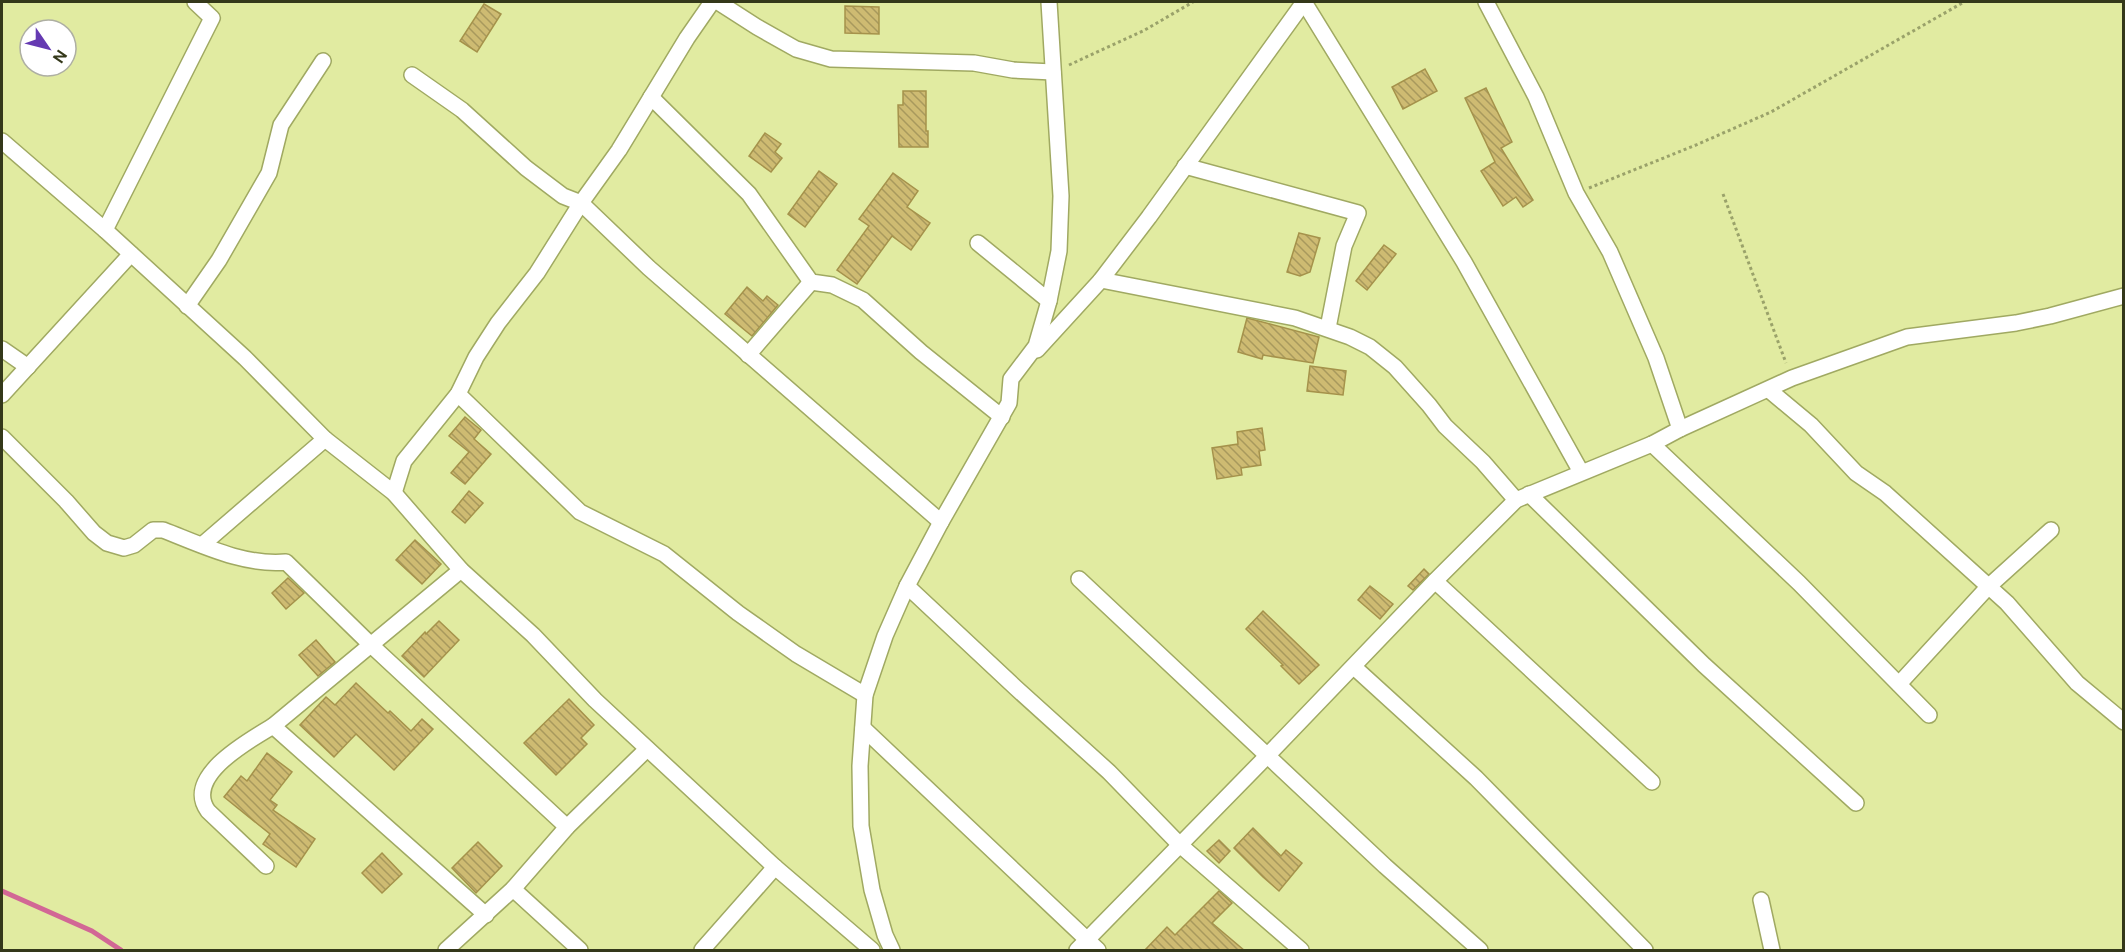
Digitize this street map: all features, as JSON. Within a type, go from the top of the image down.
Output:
[{"type":"street","points":[[105,230],[212,18],[195,2]]},
{"type":"street","points":[[394,493],[404,461],[458,394],[476,357],[498,323],[537,273],[712,2]]},
{"type":"street","points":[[718,2],[796,49],[831,58],[974,63],[1013,70],[1053,72]]},
{"type":"street","points":[[892,951],[872,890],[861,826],[860,766],[865,695],[885,636],[907,586],[1009,403],[1011,379],[1036,346],[1049,301],[1059,250],[1060,196],[1049,2]]},
{"type":"street","points":[[1011,379],[1101,280],[1304,2],[1464,262],[1581,472]]},
{"type":"street","points":[[1486,2],[1536,97],[1576,193],[1614,260],[1656,358],[1680,429]]},
{"type":"street","points":[[187,306],[219,260],[269,172],[281,125],[323,61]]},
{"type":"street","points":[[412,75],[462,110],[500,146],[563,196],[581,202],[649,267],[941,522]]},
{"type":"street","points":[[651,97],[749,194],[811,282],[832,285],[863,300],[921,352],[1002,417]]},
{"type":"street","points":[[2,141],[105,230],[272,383],[326,439],[394,493],[461,570],[533,635],[647,749],[864,948]]},
{"type":"street","points":[[1185,166],[1358,213],[1344,246],[1328,328]]},
{"type":"street","points":[[978,243],[1049,301]]},
{"type":"street","points":[[2,395],[131,254]]},
{"type":"street","points":[[1101,280],[1295,318],[1328,328],[1370,347],[1395,367],[1445,426],[1483,462],[1856,803]]},
{"type":"street","points":[[748,355],[811,282]]},
{"type":"street","points":[[863,728],[1087,947],[1180,845],[1435,581],[1522,497],[1652,444],[1792,378],[1907,337],[2016,323],[2124,296]]},
{"type":"street","points":[[2,349],[28,367]]},
{"type":"street","points":[[1769,390],[1811,425],[1856,473],[1885,493],[2007,603],[2077,682],[2124,722]]},
{"type":"street","points":[[458,394],[580,512],[664,554],[738,613],[796,654],[865,695]]},
{"type":"street","points":[[2,437],[66,501],[94,533],[107,543],[124,549],[134,546],[153,530],[163,530],[251,560],[268,564],[286,562],[371,645],[567,826]]},
{"type":"street","points":[[202,545],[326,439]]},
{"type":"street","points":[[1652,444],[1799,583],[1929,715]]},
{"type":"street","points":[[1899,684],[1988,587],[2051,530]]},
{"type":"street","points":[[266,866],[208,812],[203,804],[201,792],[206,779],[233,751],[273,726],[461,570]]},
{"type":"street","points":[[1078,579],[1385,866],[1480,951]]},
{"type":"street","points":[[1435,581],[1652,782]]},
{"type":"street","points":[[907,586],[1109,772],[1180,845],[1301,951]]},
{"type":"street","points":[[1354,667],[1476,778],[1645,951]]},
{"type":"street","points":[[273,726],[486,915]]},
{"type":"street","points":[[446,951],[513,889],[567,826],[647,749]]},
{"type":"street","points":[[702,951],[775,867]]},
{"type":"street","points":[[513,889],[580,951]]},
{"type":"street","points":[[1761,900],[1772,951]]},
{"type":"path","points":[[1053,72],[1143,31],[1193,2]]},
{"type":"path","points":[[1576,193],[1771,112],[1964,2]]},
{"type":"path","points":[[1723,194],[1792,378]]},
{"type":"building","points":[[484,4],[501,14],[477,52],[460,41]]},
{"type":"building","points":[[845,6],[879,7],[879,34],[845,33]]},
{"type":"building","points":[[1425,69],[1437,91],[1403,109],[1392,87]]},
{"type":"building","points":[[1486,88],[1512,142],[1501,148],[1533,200],[1523,207],[1516,197],[1503,206],[1481,171],[1495,162],[1465,98]]},
{"type":"building","points":[[903,91],[926,91],[928,147],[899,147],[898,105],[903,105]]},
{"type":"building","points":[[765,133],[781,144],[775,152],[782,158],[771,172],[749,156]]},
{"type":"building","points":[[819,171],[837,184],[805,227],[788,214]]},
{"type":"building","points":[[893,173],[918,191],[907,207],[930,223],[911,250],[892,236],[857,284],[837,270],[869,226],[859,219]]},
{"type":"building","points":[[1299,233],[1320,238],[1310,272],[1300,276],[1287,272]]},
{"type":"building","points":[[1384,245],[1396,254],[1367,290],[1356,281]]},
{"type":"building","points":[[747,287],[763,301],[767,296],[778,305],[752,336],[725,314]]},
{"type":"building","points":[[1247,318],[1319,337],[1313,363],[1263,355],[1262,359],[1238,352]]},
{"type":"building","points":[[1310,366],[1346,371],[1343,395],[1307,391]]},
{"type":"building","points":[[465,417],[481,430],[474,439],[491,454],[465,484],[451,473],[469,452],[449,436]]},
{"type":"building","points":[[1262,428],[1265,450],[1259,451],[1261,465],[1241,468],[1242,475],[1217,479],[1212,448],[1238,444],[1237,432]]},
{"type":"building","points":[[469,491],[483,503],[465,523],[452,512]]},
{"type":"building","points":[[415,540],[441,564],[422,584],[396,560]]},
{"type":"building","points":[[1424,569],[1429,574],[1413,590],[1408,586]]},
{"type":"building","points":[[288,578],[304,593],[286,609],[272,593]]},
{"type":"building","points":[[1370,586],[1393,604],[1380,619],[1358,600]]},
{"type":"building","points":[[1263,611],[1319,665],[1299,684],[1246,629]]},
{"type":"building","points":[[439,621],[459,640],[424,677],[402,656]]},
{"type":"building","points":[[316,640],[335,662],[318,676],[299,655]]},
{"type":"building","points":[[356,683],[411,731],[422,719],[433,729],[394,770],[356,734],[334,757],[300,725],[326,697],[335,705]]},
{"type":"building","points":[[569,699],[594,725],[581,738],[587,744],[556,775],[524,743]]},
{"type":"building","points":[[267,753],[292,772],[270,800],[277,805],[273,810],[315,839],[296,867],[263,844],[270,834],[224,797],[241,776],[247,781]]},
{"type":"building","points":[[1253,828],[1281,856],[1286,850],[1302,863],[1279,891],[1234,848]]},
{"type":"building","points":[[1219,840],[1230,851],[1219,863],[1207,851]]},
{"type":"building","points":[[478,842],[502,866],[476,893],[452,868]]},
{"type":"building","points":[[382,853],[402,874],[382,893],[362,873]]},
{"type":"building","points":[[1219,891],[1232,903],[1212,923],[1245,951],[1144,951],[1167,927],[1175,935]]},
{"type":"waterway","points":[[2,891],[92,931],[121,950]]}]
